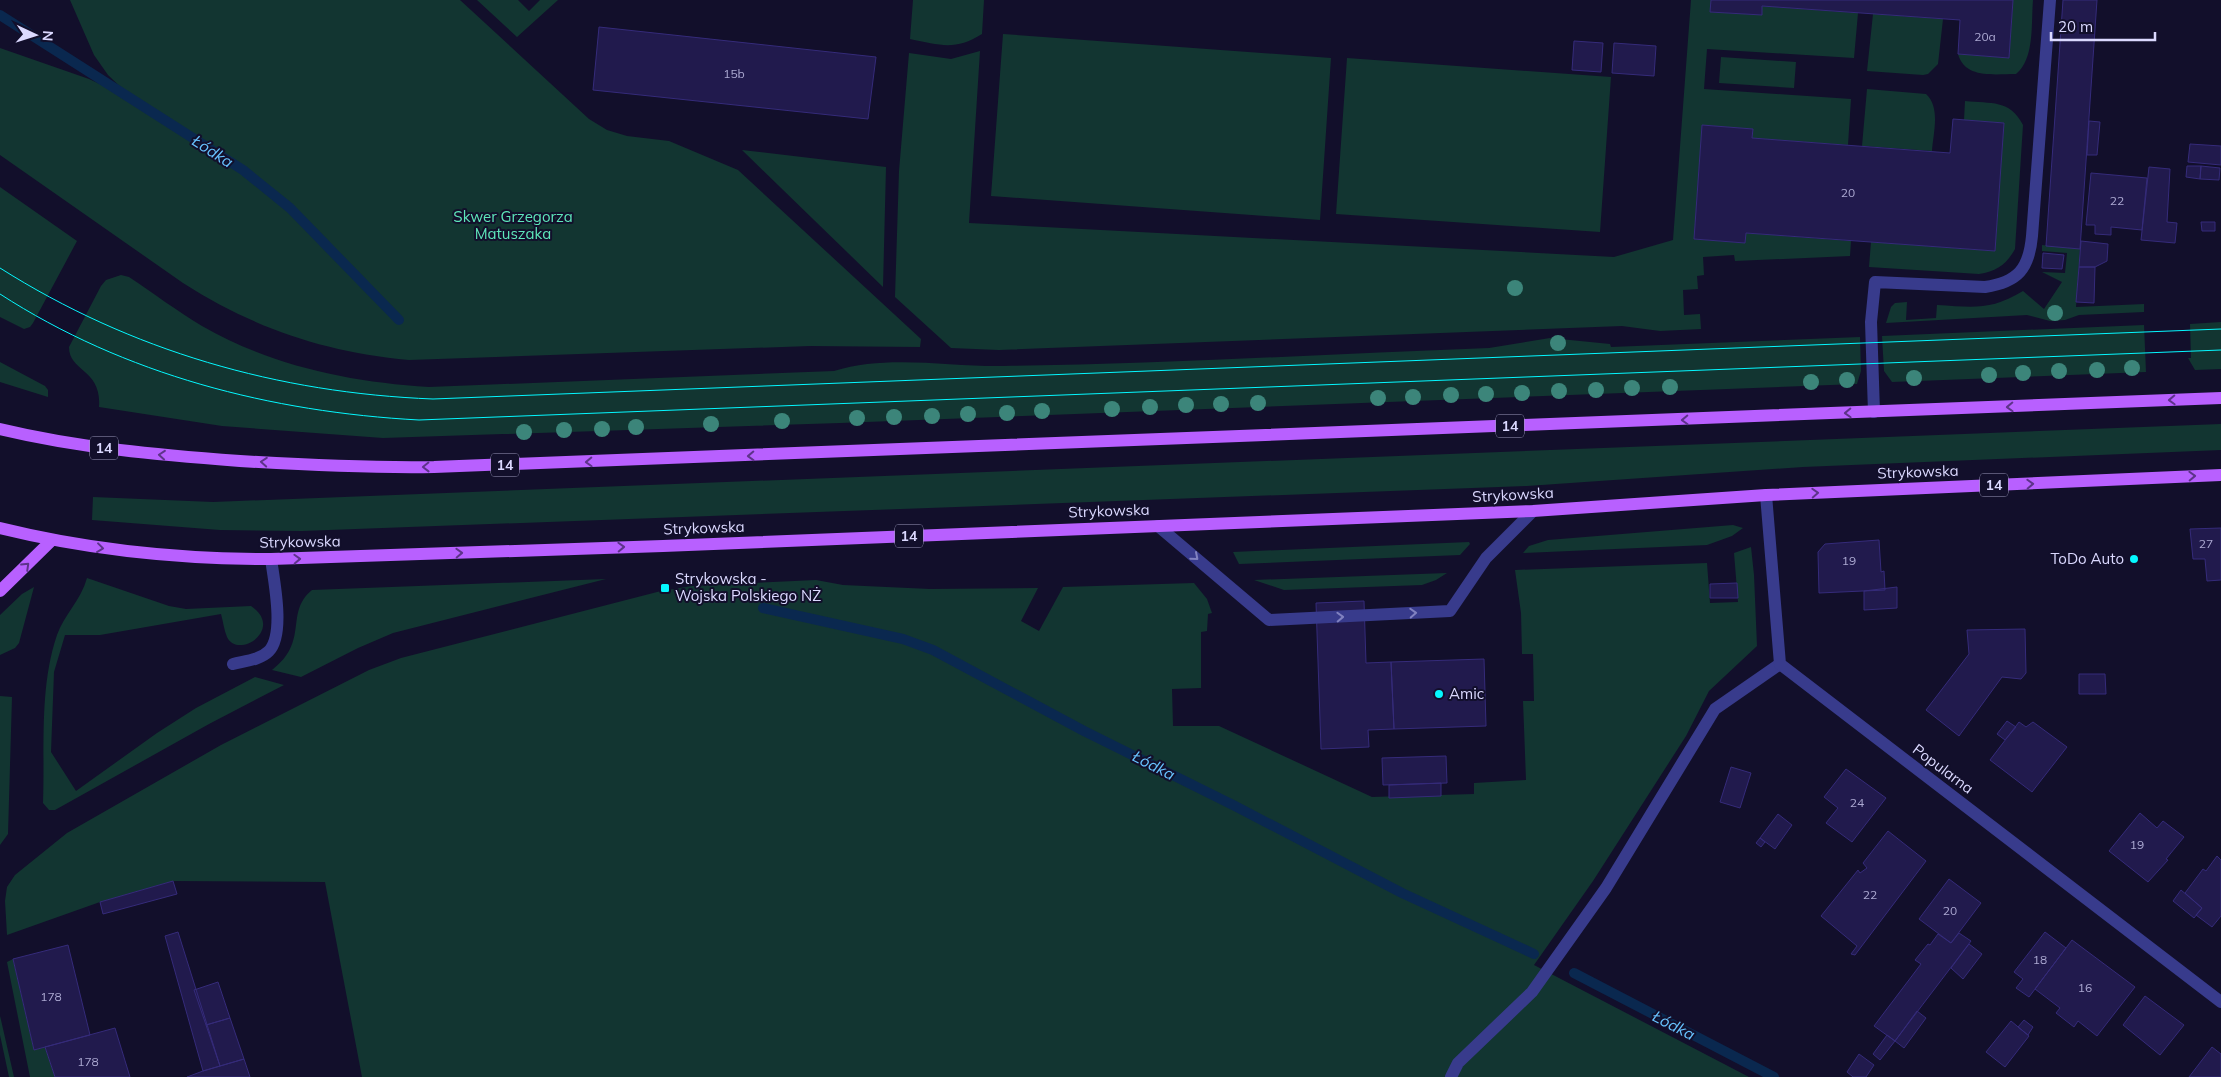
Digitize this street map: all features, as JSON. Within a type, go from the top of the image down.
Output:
[{"type":"main road","name":"14","points":[[0,429],[60,442],[153,454],[328,466],[405,468],[2221,398]]},
{"type":"main road","name":"Strykowska","points":[[0,528],[51,541],[176,556],[272,559],[1533,511],[1766,495],[2221,475]]},
{"type":"main road","points":[[0,591],[51,541]]},
{"type":"street","points":[[1874,412],[1870,322],[1874,282],[1985,287],[2002,285],[2014,278],[2024,268],[2031,250],[2050,0]]},
{"type":"street","points":[[1451,1077],[1458,1063],[1532,992],[1606,888],[1716,709],[1780,664],[1766,495]]},
{"type":"street","points":[[1158,526],[1269,620],[1450,612],[1486,558],[1533,511]]},
{"type":"street","points":[[233,664],[264,655],[272,647],[276,639],[277,626],[272,559]]},
{"type":"street","name":"Popularna","points":[[1780,664],[2221,1002]]},
{"type":"green space","name":"Skwer Grzegorza Matuszaka","points":[[70,0],[460,0],[589,119],[607,130],[627,136],[669,141],[738,170],[921,339],[920,347],[810,346],[409,360],[348,351],[292,336],[264,325],[210,299],[183,283],[0,155],[0,48],[89,79],[134,100],[108,75],[94,55]]},
{"type":"green space","points":[[477,0],[518,0],[529,11],[540,0],[558,0],[517,37]]},
{"type":"green space","points":[[913,0],[984,0],[982,34],[964,43],[955,45],[939,45],[910,39]]},
{"type":"green space","points":[[1691,0],[1711,0],[1711,12],[1761,15],[1762,6],[1858,13],[1854,58],[1707,49],[1704,89],[1851,99],[1848,145],[1752,138],[1753,129],[1702,125],[1694,239],[1745,243],[1746,233],[1851,241],[1850,256],[1735,261],[1734,255],[1703,257],[1704,275],[1697,276],[1698,289],[1683,290],[1684,315],[1700,314],[1701,329],[1660,331],[1622,326],[999,350],[951,348],[895,297],[899,171],[909,53],[951,59],[980,51],[969,223],[1614,257],[1673,240]]},
{"type":"green space","points":[[2013,0],[2033,0],[2031,40],[2022,67],[2016,74],[1981,73],[1967,68],[1958,54],[2009,58]]},
{"type":"green space","points":[[1873,14],[1943,19],[1938,64],[1928,74],[1923,75],[1867,71]]},
{"type":"green space","points":[[1003,34],[1331,58],[1320,220],[991,196]]},
{"type":"green space","points":[[1721,57],[1796,62],[1794,88],[1719,83]]},
{"type":"green space","points":[[1347,58],[1611,77],[1600,232],[1336,214]]},
{"type":"green space","points":[[1867,89],[1926,94],[1931,100],[1935,113],[1932,151],[1862,146]]},
{"type":"green space","points":[[1965,101],[1999,104],[2012,111],[2023,125],[2015,249],[2000,266],[1979,274],[1869,267],[1871,242],[1995,251],[2004,123],[1964,120]]},
{"type":"green space","points":[[742,150],[886,167],[883,287]]},
{"type":"green space","points":[[0,187],[77,241],[33,323],[30,327],[24,329],[0,317]]},
{"type":"green space","points":[[2042,245],[2080,249],[2076,307],[2144,304],[2144,312],[2079,315],[2065,320],[2050,321],[2027,315],[1886,323],[1891,307],[1895,303],[1907,302],[1906,320],[1936,318],[1937,305],[1971,307],[1991,305],[2023,291],[2044,309],[2062,282],[2042,272],[2065,273],[2067,253],[2042,251]]},
{"type":"green space","points":[[121,275],[129,277],[202,326],[256,352],[283,362],[340,376],[399,385],[429,387],[834,371],[875,363],[897,362],[983,366],[1064,365],[1489,348],[1550,338],[1610,344],[1611,347],[1860,337],[1861,371],[1857,384],[840,423],[383,438],[222,426],[99,407],[99,395],[96,385],[74,362],[70,355],[69,347],[101,286],[106,280]]},
{"type":"green space","points":[[2221,322],[2221,369],[2195,370],[2188,358],[2191,358],[2190,324]]},
{"type":"green space","points":[[2144,325],[2146,372],[1892,382],[1884,371],[1882,336]]},
{"type":"green space","points":[[0,362],[45,386],[48,390],[48,397],[0,382]]},
{"type":"green space","points":[[2221,424],[2221,450],[1803,467],[1527,486],[302,531],[220,530],[92,520],[93,497],[213,502]]},
{"type":"green space","points":[[1733,525],[1743,528],[1732,536],[1707,545],[1523,553],[1529,546],[1548,540]]},
{"type":"green space","points":[[1469,542],[1470,544],[1460,555],[1239,564],[1233,552]]},
{"type":"green space","points":[[1751,547],[1757,646],[1709,691],[1686,736],[1593,881],[1534,965],[1749,1077],[362,1077],[325,882],[173,881],[100,902],[7,935],[5,901],[7,887],[15,875],[67,833],[221,745],[369,670],[401,658],[661,591],[692,586],[816,580],[843,585],[930,589],[1038,588],[1021,621],[1039,631],[1063,587],[1194,583],[1207,599],[1212,613],[1208,614],[1207,631],[1201,632],[1201,688],[1172,689],[1173,726],[1219,726],[1372,797],[1474,794],[1474,783],[1526,780],[1523,701],[1534,701],[1533,654],[1522,654],[1521,613],[1515,570],[1707,563],[1710,603],[1738,602],[1734,553]]},
{"type":"green space","points":[[1447,573],[1436,580],[1422,585],[1284,590],[1254,580]]},
{"type":"green space","points":[[87,578],[169,606],[186,609],[251,606],[260,615],[263,624],[261,632],[256,639],[240,645],[233,643],[227,637],[221,614],[100,635],[65,635],[54,672],[51,752],[76,791],[157,733],[196,708],[255,677],[284,685],[209,724],[55,810],[49,810],[43,803],[44,718],[51,655],[60,628],[81,593]]},
{"type":"green space","points":[[606,579],[393,633],[358,648],[301,677],[272,670],[283,659],[290,648],[294,638],[299,608],[312,590]]},
{"type":"green space","points":[[34,587],[19,643],[15,648],[0,655],[0,615],[22,594]]},
{"type":"green space","points":[[0,696],[12,697],[8,834],[0,845]]},
{"type":"green space","points":[[13,959],[34,1050],[45,1047],[55,1077],[30,1077],[7,962]]},
{"type":"green space","points":[[0,1016],[14,1077],[9,1077],[0,1035]]},
{"type":"building","points":[[1711,0],[2013,0],[2009,58],[1958,54],[1960,20],[1762,6],[1762,15],[1710,12]]},
{"type":"building","points":[[2063,0],[2097,0],[2080,249],[2046,246]]},
{"type":"building","points":[[599,27],[876,57],[868,119],[593,90]]},
{"type":"building","points":[[1574,41],[1603,43],[1601,72],[1572,70]]},
{"type":"building","points":[[1614,43],[1656,46],[1654,76],[1612,73]]},
{"type":"building","points":[[1953,119],[2004,123],[1995,251],[1746,233],[1745,243],[1694,239],[1702,125],[1753,129],[1752,138],[1950,153]]},
{"type":"building","points":[[2089,121],[2100,122],[2097,155],[2087,155]]},
{"type":"building","points":[[2190,144],[2221,146],[2221,165],[2188,162]]},
{"type":"building","points":[[2187,166],[2201,166],[2200,179],[2186,177]]},
{"type":"building","points":[[2201,166],[2220,168],[2219,180],[2200,179]]},
{"type":"building","points":[[2149,167],[2170,169],[2167,222],[2177,223],[2175,243],[2141,240]]},
{"type":"building","points":[[2091,173],[2147,178],[2142,230],[2111,227],[2111,235],[2095,234],[2095,225],[2086,225]]},
{"type":"building","points":[[2201,222],[2215,222],[2215,231],[2202,231]]},
{"type":"building","points":[[2081,241],[2108,244],[2107,261],[2095,267],[2079,267]]},
{"type":"building","points":[[2043,253],[2064,255],[2062,269],[2042,268]]},
{"type":"building","points":[[2079,267],[2095,267],[2094,303],[2076,302]]},
{"type":"building","points":[[2221,528],[2221,580],[2207,581],[2205,559],[2193,559],[2190,529]]},
{"type":"building","points":[[1879,540],[1881,572],[1884,571],[1885,590],[1819,593],[1818,552],[1825,544]]},
{"type":"building","points":[[1737,583],[1738,598],[1710,598],[1710,584]]},
{"type":"building","points":[[1897,587],[1897,608],[1864,610],[1864,591]]},
{"type":"building","points":[[1364,601],[1366,663],[1391,662],[1394,729],[1368,730],[1369,747],[1321,749],[1316,603]]},
{"type":"building","points":[[2025,629],[2026,673],[2021,679],[2002,677],[1959,736],[1926,710],[1969,654],[1967,630]]},
{"type":"building","name":"Amic","points":[[1484,659],[1486,726],[1394,729],[1391,662]]},
{"type":"building","points":[[2079,674],[2105,674],[2106,694],[2079,694]]},
{"type":"building","points":[[2007,721],[2016,727],[2005,740],[1997,734]]},
{"type":"building","points":[[2019,722],[2026,727],[2033,722],[2067,747],[2032,792],[1990,760]]},
{"type":"building","points":[[1446,756],[1447,783],[1383,785],[1382,758]]},
{"type":"building","points":[[1731,767],[1751,773],[1740,808],[1720,802]]},
{"type":"building","points":[[1846,769],[1886,798],[1852,842],[1826,823],[1838,808],[1824,797]]},
{"type":"building","points":[[1441,783],[1441,796],[1389,798],[1389,785]]},
{"type":"building","points":[[2140,813],[2157,828],[2163,821],[2184,837],[2166,859],[2168,860],[2148,882],[2109,851]]},
{"type":"building","points":[[1778,814],[1792,825],[1775,849],[1760,838]]},
{"type":"building","points":[[1888,831],[1926,861],[1855,955],[1851,954],[1857,946],[1821,916],[1858,870],[1860,873],[1867,868],[1863,863]]},
{"type":"building","points":[[1760,838],[1765,842],[1761,847],[1756,843]]},
{"type":"building","points":[[2217,856],[2221,860],[2221,916],[2212,927],[2196,915],[2202,908],[2185,893],[2203,869],[2206,871]]},
{"type":"building","points":[[1949,879],[1981,903],[1951,943],[1919,919]]},
{"type":"building","points":[[173,881],[177,894],[103,914],[100,902]]},
{"type":"building","points":[[2181,890],[2202,908],[2194,918],[2173,901]]},
{"type":"building","points":[[178,932],[220,1066],[203,1071],[165,936]]},
{"type":"building","points":[[2045,932],[2066,948],[2029,997],[2016,988],[2023,979],[2014,972]]},
{"type":"building","points":[[1959,933],[1971,941],[1895,1041],[1874,1026],[1921,964],[1915,960],[1928,944],[1930,945],[1938,934],[1951,943]]},
{"type":"building","points":[[2072,940],[2135,987],[2097,1036],[2078,1021],[2074,1027],[2056,1013],[2060,1008],[2035,989]]},
{"type":"building","points":[[1969,944],[1982,954],[1963,979],[1951,968]]},
{"type":"building","points":[[68,945],[90,1035],[34,1050],[13,959]]},
{"type":"building","points":[[218,982],[230,1018],[206,1025],[194,990]]},
{"type":"building","points":[[2145,996],[2184,1025],[2160,1055],[2123,1025]]},
{"type":"building","points":[[1917,1011],[1926,1018],[1904,1048],[1895,1041]]},
{"type":"building","points":[[230,1018],[244,1059],[220,1066],[206,1025]]},
{"type":"building","points":[[2024,1020],[2033,1027],[2028,1035],[2018,1027]]},
{"type":"building","points":[[2011,1021],[2029,1036],[2005,1067],[1986,1052]]},
{"type":"building","points":[[115,1028],[130,1077],[55,1077],[45,1047]]},
{"type":"building","points":[[1887,1035],[1895,1041],[1880,1060],[1873,1054]]},
{"type":"building","points":[[2212,1047],[2221,1054],[2221,1077],[2189,1077]]},
{"type":"building","points":[[1859,1054],[1874,1065],[1866,1077],[1853,1077],[1847,1072]]},
{"type":"building","points":[[244,1059],[250,1077],[187,1077],[203,1071]]},
{"type":"waterway","name":"Łódka","points":[[0,15],[243,170],[290,208],[399,320]]},
{"type":"waterway","name":"Łódka","points":[[763,608],[903,639],[933,650],[1084,731],[1235,806],[1402,893],[1534,954]]},
{"type":"waterway","name":"Łódka","points":[[1574,973],[1774,1077]]},
{"type":"tram line","points":[[0,268],[50,297],[101,323],[154,344],[208,362],[262,377],[318,388],[375,395],[433,399],[2221,329]]},
{"type":"tram line","points":[[0,294],[48,322],[97,347],[148,367],[201,384],[254,398],[309,408],[364,416],[419,420],[2221,350]]},
{"type":"place","name":"ToDo Auto","points":[[2134,559]]},
{"type":"place","name":"Strykowska - Wojska Polskiego NŻ","points":[[665,588]]},
{"type":"place","name":"Amic","points":[[1439,694]]}]
